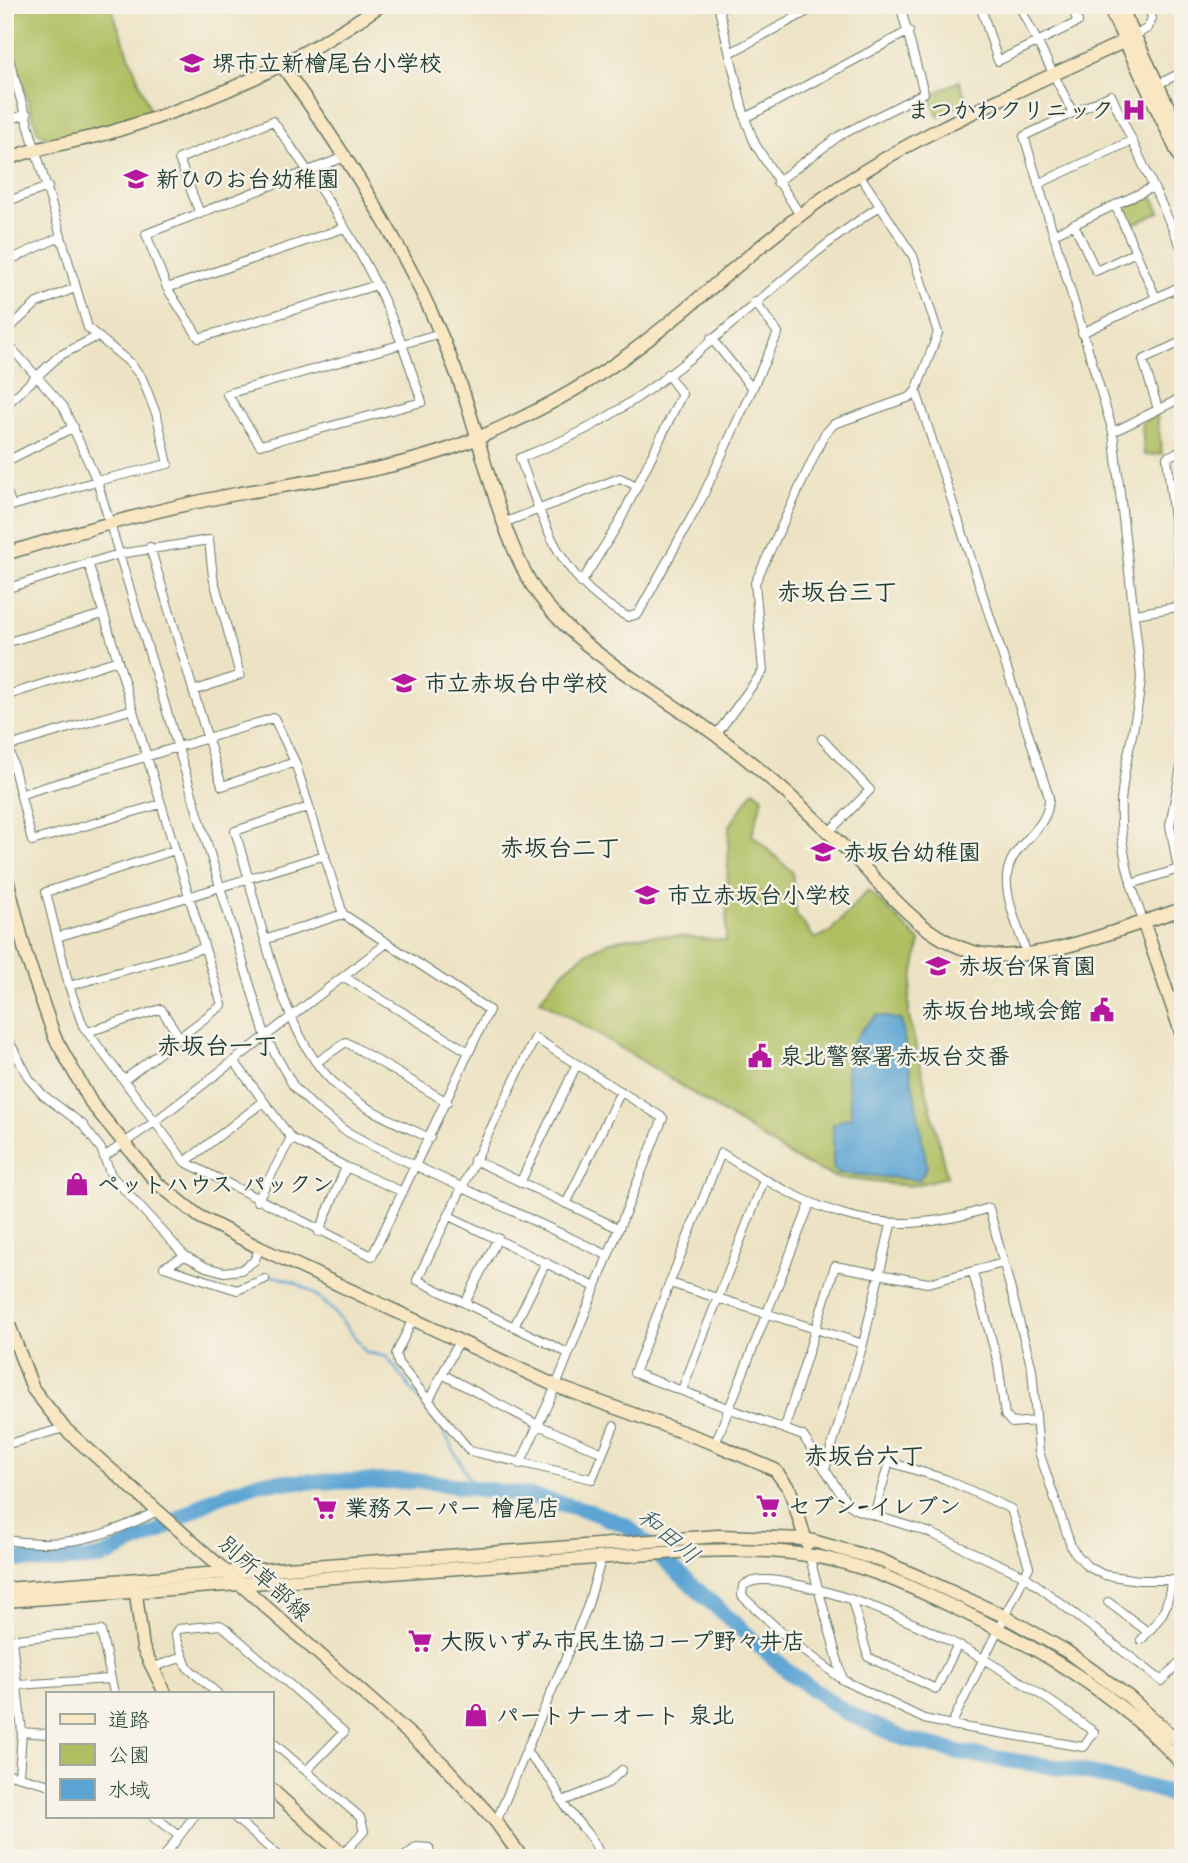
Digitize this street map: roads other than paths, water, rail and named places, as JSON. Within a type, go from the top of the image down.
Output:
[{"type":"street","points":[[5,160],[173,114],[283,66],[381,5]]},
{"type":"street","points":[[718,5],[745,118],[755,144],[800,215]]},
{"type":"street","points":[[730,53],[819,5]]},
{"type":"street","points":[[777,182],[839,136],[924,93],[900,5]]},
{"type":"street","points":[[980,5],[998,61],[1078,22],[1070,5]]},
{"type":"street","points":[[1019,5],[1073,113]]},
{"type":"street","points":[[1108,5],[1158,84],[1183,138]]},
{"type":"street","points":[[1120,5],[1130,38],[1183,164]]},
{"type":"street","points":[[5,554],[110,521],[235,495],[354,475],[477,438],[559,398],[633,351],[800,215],[859,174],[934,132],[1148,28],[1152,18],[1148,5]]},
{"type":"street","points":[[745,118],[909,31]]},
{"type":"street","points":[[5,46],[38,150],[60,237],[88,328],[130,363],[142,378],[157,416],[168,464],[8,507],[5,487]]},
{"type":"street","points":[[283,66],[347,156],[412,269],[441,332],[506,522],[529,580],[556,619],[716,735],[798,801],[929,932],[980,953],[1027,955],[1183,909]]},
{"type":"street","points":[[1158,84],[1183,72]]},
{"type":"street","points":[[1183,251],[1111,95],[1024,136],[1113,432],[1141,676],[1140,701],[1121,803],[1122,844],[1131,884],[1183,1038]]},
{"type":"street","points":[[5,121],[27,114]]},
{"type":"street","points":[[200,214],[179,159],[273,121],[344,228],[377,285],[402,343],[422,402],[260,445],[227,394],[340,362],[402,343],[441,332]]},
{"type":"street","points":[[1038,184],[1131,141]]},
{"type":"street","points":[[347,156],[146,234],[167,288],[199,338],[377,285]]},
{"type":"street","points":[[716,735],[763,671],[755,583],[824,435],[834,424],[902,400],[916,390],[939,333],[912,257],[859,174]]},
{"type":"street","points":[[5,202],[48,187]]},
{"type":"street","points":[[1054,234],[1153,187]]},
{"type":"street","points":[[1115,205],[1156,298]]},
{"type":"street","points":[[755,302],[778,333],[701,500],[638,614],[628,617],[602,603],[581,583],[556,550],[520,458],[601,421],[667,374],[837,234],[880,206]]},
{"type":"street","points":[[1074,224],[1096,271],[1136,252]]},
{"type":"street","points":[[167,288],[344,228]]},
{"type":"street","points":[[5,262],[60,237]]},
{"type":"street","points":[[1082,333],[1183,285]]},
{"type":"street","points":[[5,332],[37,303],[75,288]]},
{"type":"street","points":[[5,407],[59,355],[96,337]]},
{"type":"street","points":[[711,338],[752,388]]},
{"type":"street","points":[[5,341],[53,392],[74,427],[97,481],[266,1038],[294,1087],[314,1107],[370,1145],[607,1255]]},
{"type":"street","points":[[1158,409],[1143,360],[1183,341]]},
{"type":"street","points":[[581,583],[619,523],[682,394],[667,374]]},
{"type":"street","points":[[916,390],[1049,797],[1048,816],[1015,853],[1007,877],[1027,955]]},
{"type":"street","points":[[1113,432],[1183,397]]},
{"type":"street","points":[[5,462],[74,427]]},
{"type":"street","points":[[1183,450],[1167,457],[1183,600]]},
{"type":"street","points":[[506,522],[620,478],[637,486]]},
{"type":"street","points":[[1173,508],[1183,504]]},
{"type":"street","points":[[5,589],[119,554],[149,547],[209,540],[213,577],[240,675],[192,691]]},
{"type":"street","points":[[149,547],[222,786],[295,762]]},
{"type":"street","points":[[88,562],[222,1005],[124,1080]]},
{"type":"street","points":[[1135,614],[1183,607]]},
{"type":"street","points":[[5,643],[103,614]]},
{"type":"street","points":[[5,696],[118,660]]},
{"type":"street","points":[[9,746],[133,709]]},
{"type":"street","points":[[22,794],[274,718],[295,762],[343,914],[489,1010],[372,1256],[257,1201],[185,1162],[87,1032],[69,986],[46,892],[175,850]]},
{"type":"street","points":[[5,732],[32,841],[161,804]]},
{"type":"street","points":[[822,739],[870,790],[829,832]]},
{"type":"street","points":[[1131,884],[1181,868],[1170,825],[1183,756]]},
{"type":"street","points":[[309,807],[235,831],[290,1018],[317,1062],[331,1080],[353,1099],[377,1114],[430,1138]]},
{"type":"street","points":[[57,937],[325,855]]},
{"type":"street","points":[[5,871],[8,896],[55,1038],[79,1085],[157,1183],[200,1217],[459,1341],[556,1386],[715,1444],[775,1470],[790,1490],[844,1681]]},
{"type":"street","points":[[267,939],[343,914]]},
{"type":"street","points":[[104,1157],[266,1038],[387,943]]},
{"type":"street","points":[[69,986],[204,948]]},
{"type":"street","points":[[5,953],[5,965]]},
{"type":"street","points":[[344,977],[469,1052]]},
{"type":"street","points":[[87,1032],[161,1009],[180,1038]]},
{"type":"street","points":[[5,1034],[30,1080],[43,1095],[82,1124],[104,1157],[111,1175],[185,1256],[206,1268],[224,1272],[242,1269],[254,1261],[260,1248]]},
{"type":"street","points":[[520,1464],[556,1386],[663,1118],[535,1038],[417,1280],[568,1353]]},
{"type":"street","points":[[317,1062],[346,1042],[447,1102]]},
{"type":"street","points":[[234,1061],[291,1138],[402,1192]]},
{"type":"street","points":[[520,1183],[577,1065]]},
{"type":"street","points":[[566,1204],[621,1091]]},
{"type":"street","points":[[185,1162],[263,1102]]},
{"type":"street","points":[[257,1201],[291,1138]]},
{"type":"street","points":[[1183,1580],[1119,1579],[1104,1575],[1087,1566],[1072,1549],[1039,1452],[1032,1369],[989,1208],[937,1222],[891,1224],[852,1218],[810,1204],[721,1153],[634,1373],[785,1427],[803,1436],[848,1503],[874,1515],[928,1532],[1025,1576],[1162,1681],[1183,1658]]},
{"type":"street","points":[[474,1160],[618,1228]]},
{"type":"street","points":[[319,1232],[346,1167]]},
{"type":"street","points":[[682,1390],[764,1180]]},
{"type":"street","points":[[715,1444],[810,1204]]},
{"type":"street","points":[[449,1216],[595,1287]]},
{"type":"street","points":[[825,1469],[863,1344],[891,1224]]},
{"type":"street","points":[[465,1303],[498,1238]]},
{"type":"street","points":[[185,1256],[164,1267],[237,1290],[265,1279]]},
{"type":"street","points":[[514,1327],[546,1262]]},
{"type":"street","points":[[785,1427],[835,1266],[878,1276],[928,1283],[1003,1263]]},
{"type":"street","points":[[973,1273],[998,1363],[1005,1415],[1012,1423],[1036,1421]]},
{"type":"street","points":[[670,1283],[863,1344]]},
{"type":"street","name":"別所草部線","points":[[5,1314],[33,1389],[64,1428],[442,1763],[496,1822],[522,1858]]},
{"type":"street","points":[[413,1319],[396,1354],[398,1363],[470,1451],[592,1479],[614,1426]]},
{"type":"street","points":[[429,1400],[459,1341]]},
{"type":"street","points":[[442,1374],[538,1425],[603,1453]]},
{"type":"street","points":[[5,1445],[64,1428]]},
{"type":"street","points":[[874,1515],[889,1462],[945,1479],[1010,1509],[1030,1567],[982,1658],[951,1726]]},
{"type":"street","points":[[5,1540],[26,1543],[72,1541],[111,1534],[159,1512]]},
{"type":"street","points":[[5,1601],[225,1572],[752,1535],[806,1539],[880,1560],[1001,1622],[1179,1744],[1183,1765]]},
{"type":"street","points":[[5,1589],[240,1585],[751,1549],[809,1555],[890,1579],[1001,1622]]},
{"type":"street","points":[[496,1822],[587,1608],[601,1560]]},
{"type":"street","points":[[749,1581],[779,1581],[818,1589],[877,1607],[982,1658],[1041,1693],[1094,1732],[1084,1747],[951,1726],[924,1719],[844,1681],[790,1640],[742,1596],[743,1586],[749,1581]]},
{"type":"street","points":[[1141,1640],[1161,1618],[1168,1603],[1171,1581]]},
{"type":"street","points":[[134,1586],[143,1648],[164,1692]]},
{"type":"street","points":[[852,1600],[868,1657],[936,1689],[957,1646]]},
{"type":"street","points":[[1108,1602],[1148,1632]]},
{"type":"street","points":[[216,1692],[187,1667],[175,1634],[178,1629],[220,1625],[344,1732],[306,1772]]},
{"type":"street","points":[[19,1776],[22,1732],[17,1685],[8,1640],[101,1632],[114,1692]]},
{"type":"street","points":[[151,1668],[183,1657]]},
{"type":"street","points":[[17,1685],[109,1679]]},
{"type":"street","points":[[22,1732],[46,1734]]},
{"type":"street","points":[[273,1743],[360,1816],[364,1831],[345,1856],[273,1791]]},
{"type":"street","points":[[527,1753],[552,1782],[602,1858]]},
{"type":"street","points":[[563,1801],[608,1783],[622,1770]]},
{"type":"street","points":[[5,1773],[46,1784]]},
{"type":"street","points":[[157,1818],[178,1835]]},
{"type":"street","points":[[163,1858],[192,1818]]},
{"type":"street","points":[[235,1818],[281,1858]]},
{"type":"street","points":[[402,1858],[417,1847],[429,1848],[431,1858]]},
{"type":"water","points":[[877,1015],[901,1020],[927,1166],[919,1180],[838,1173],[833,1168],[833,1124],[852,1116],[847,1073],[849,1050],[855,1039]]},
{"type":"waterway","points":[[265,1275],[282,1278],[311,1292],[335,1313],[366,1352],[387,1357],[445,1434],[474,1488]]},
{"type":"waterway","name":"和田川","points":[[5,1559],[51,1561],[100,1558],[156,1533],[212,1499],[260,1482],[423,1481],[531,1496],[586,1510],[625,1525],[790,1673],[845,1712],[905,1739],[967,1754],[1081,1771],[1163,1791],[1183,1801]]},
{"type":"place","name":"堺市立新檜尾台小学校","points":[[192,63]]},
{"type":"place","name":"まつかわクリニック","points":[[1134,110]]},
{"type":"place","name":"新ひのお台幼稚園","points":[[136,179]]},
{"type":"place","name":"市立赤坂台中学校","points":[[404,683]]},
{"type":"place","name":"赤坂台幼稚園","points":[[823,852]]},
{"type":"place","name":"市立赤坂台小学校","points":[[647,895]]},
{"type":"place","name":"赤坂台保育園","points":[[938,966]]},
{"type":"place","name":"赤坂台地域会館","points":[[1102,1010]]},
{"type":"place","name":"泉北警察署赤坂台交番","points":[[760,1056]]},
{"type":"place","name":"ペットハウス パックン","points":[[77,1184]]},
{"type":"place","name":"セブン-イレブン","points":[[768,1506]]},
{"type":"place","name":"業務スーパー 檜尾店","points":[[325,1508]]},
{"type":"place","name":"大阪いずみ市民生協コープ野々井店","points":[[420,1641]]},
{"type":"place","name":"パートナーオート 泉北","points":[[476,1715]]},
{"type":"district","name":"赤坂台三丁","points":[[837,592]]},
{"type":"district","name":"赤坂台二丁","points":[[560,848]]},
{"type":"district","name":"赤坂台一丁","points":[[217,1046]]},
{"type":"district","name":"赤坂台六丁","points":[[864,1456]]}]
